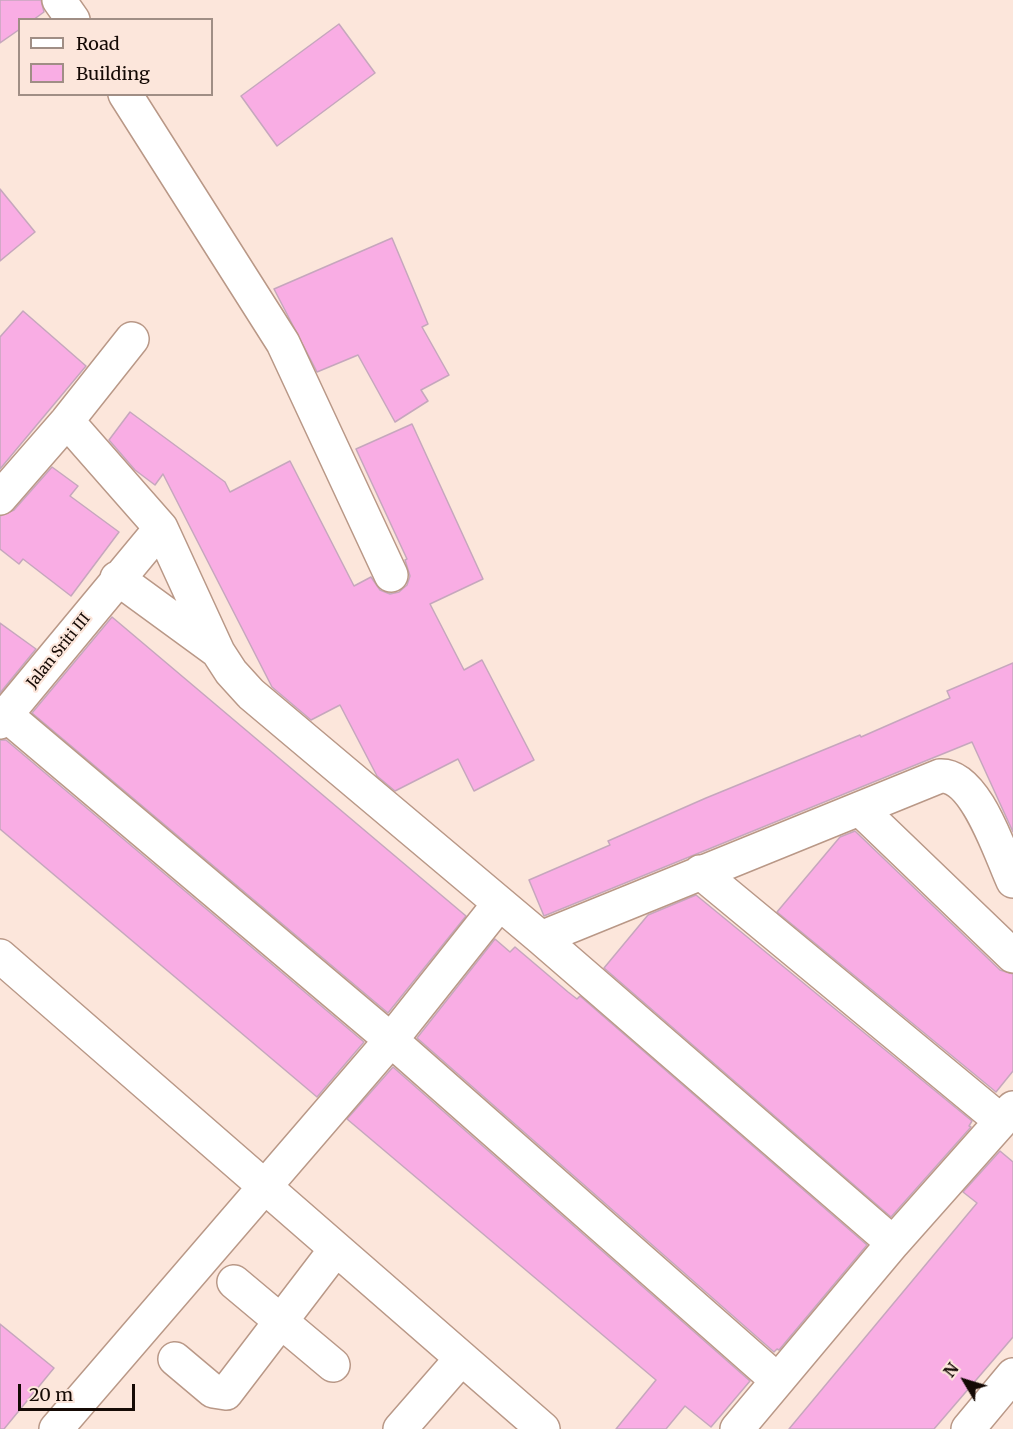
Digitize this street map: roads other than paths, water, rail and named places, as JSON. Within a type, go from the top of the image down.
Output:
[{"type":"street","points":[[59,0],[72,18]]},
{"type":"street","points":[[126,96],[283,343],[391,574]]},
{"type":"street","points":[[0,498],[67,421],[132,339]]},
{"type":"street","points":[[67,421],[161,528],[218,652],[231,672],[251,694],[541,938],[892,1243]]},
{"type":"street","name":"Jalan Sriti III","points":[[3,719],[117,578],[161,528]]},
{"type":"street","points":[[117,578],[218,652]]},
{"type":"street","points":[[3,719],[391,1040],[777,1380]]},
{"type":"street","points":[[541,938],[700,872],[946,775],[969,789],[975,798],[1013,881]]},
{"type":"street","points":[[861,809],[1013,956]]},
{"type":"street","points":[[700,872],[1007,1115],[892,1243],[737,1429]]},
{"type":"street","points":[[56,1429],[391,1040],[499,904]]},
{"type":"street","points":[[0,956],[543,1429]]},
{"type":"street","points":[[175,1359],[213,1391],[226,1393],[336,1249]]},
{"type":"street","points":[[234,1282],[333,1365]]},
{"type":"street","points":[[400,1429],[461,1359]]},
{"type":"street","points":[[968,1429],[1013,1375]]}]
